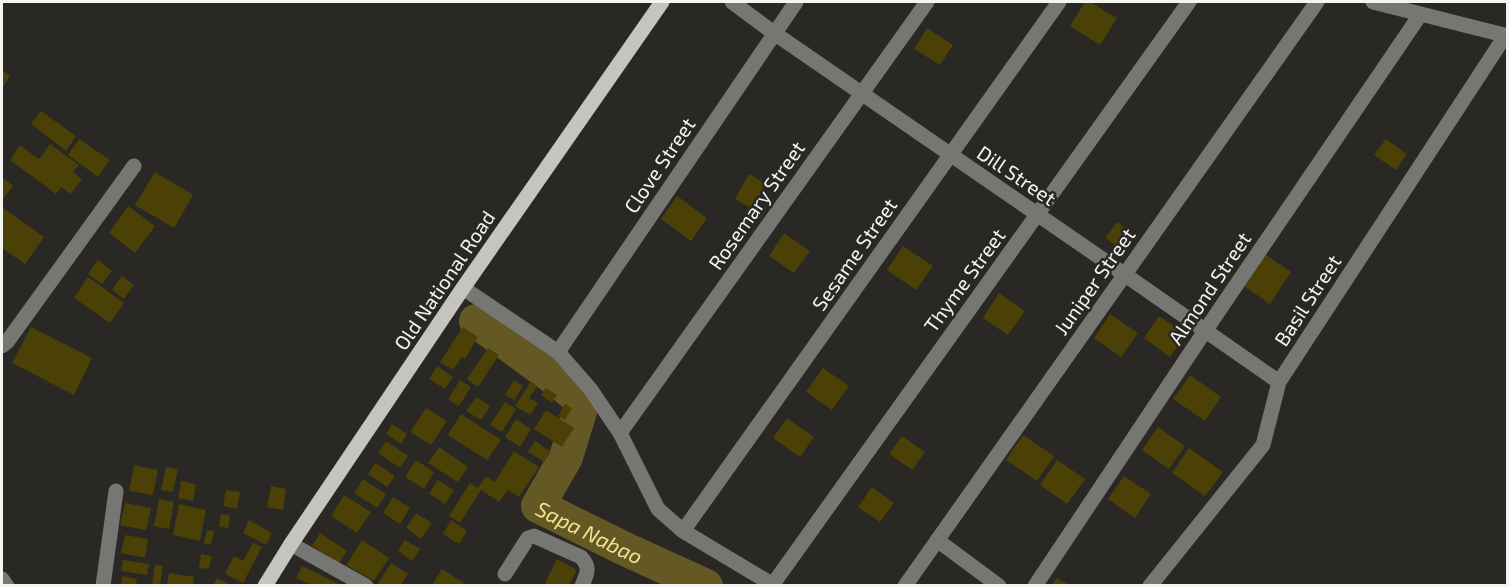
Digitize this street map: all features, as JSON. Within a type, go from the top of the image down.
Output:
[{"type":"main road","name":"Old National Road","points":[[265,585],[463,288],[662,2]]},
{"type":"street","name":"Dill Street","points":[[732,2],[1279,382]]},
{"type":"street","name":"Clove Street","points":[[558,352],[796,2]]},
{"type":"street","name":"Rosemary Street","points":[[620,433],[927,2]]},
{"type":"street","name":"Sesame Street","points":[[683,531],[1059,2]]},
{"type":"street","name":"Thyme Street","points":[[774,585],[1190,2]]},
{"type":"street","name":"Juniper Street","points":[[905,585],[1317,2]]},
{"type":"street","points":[[1373,2],[1506,36]]},
{"type":"street","name":"Almond Street","points":[[1035,585],[1205,330],[1420,15]]},
{"type":"street","name":"Basil Street","points":[[1150,585],[1263,445],[1279,382],[1506,36]]},
{"type":"street","points":[[2,346],[8,342],[134,166]]},
{"type":"street","points":[[463,288],[558,352],[591,390],[620,433],[658,509],[683,531],[774,585]]},
{"type":"street","points":[[103,585],[116,491]]},
{"type":"street","points":[[505,574],[528,538],[534,536],[581,557],[588,571],[582,585]]},
{"type":"street","points":[[937,540],[999,585]]},
{"type":"street","points":[[291,544],[366,585]]},
{"type":"street","points":[[2,579],[7,585]]},
{"type":"building","points":[[1085,2],[1090,2],[1117,18],[1100,45],[1070,26]]},
{"type":"building","points":[[927,28],[953,45],[940,65],[914,49]]},
{"type":"building","points":[[2,70],[10,76],[2,89]]},
{"type":"building","points":[[41,111],[76,136],[66,151],[31,124]]},
{"type":"building","points":[[79,139],[110,160],[98,177],[68,155]]},
{"type":"building","points":[[1386,139],[1407,154],[1396,170],[1374,155]]},
{"type":"building","points":[[50,144],[79,165],[73,172],[82,179],[71,194],[61,187],[56,194],[10,160],[20,145],[39,159]]},
{"type":"building","points":[[155,172],[193,195],[174,228],[135,205]]},
{"type":"building","points":[[749,174],[766,184],[755,203],[766,209],[760,219],[746,211],[749,207],[735,199]]},
{"type":"building","points":[[2,177],[13,186],[3,199],[2,198]]},
{"type":"building","points":[[677,196],[707,218],[691,241],[661,219]]},
{"type":"building","points":[[128,206],[155,226],[135,253],[109,233]]},
{"type":"building","points":[[2,207],[44,237],[25,264],[2,248]]},
{"type":"building","points":[[1117,222],[1135,235],[1124,251],[1105,238]]},
{"type":"building","points":[[784,233],[810,251],[794,273],[769,256]]},
{"type":"building","points":[[903,246],[933,266],[916,290],[887,270]]},
{"type":"building","points":[[1265,254],[1291,272],[1270,304],[1244,286]]},
{"type":"building","points":[[98,260],[112,271],[102,284],[88,274]]},
{"type":"building","points":[[122,276],[134,285],[124,299],[112,290]]},
{"type":"building","points":[[88,277],[124,303],[110,323],[74,298]]},
{"type":"building","points":[[999,293],[1025,311],[1008,335],[983,318]]},
{"type":"building","points":[[1110,314],[1138,333],[1121,357],[1094,338]]},
{"type":"building","points":[[1159,316],[1186,334],[1170,357],[1144,338]]},
{"type":"building","points":[[31,327],[92,358],[74,395],[12,363]]},
{"type":"building","points":[[463,327],[478,337],[465,359],[462,357],[453,370],[440,362]]},
{"type":"building","points":[[488,348],[499,355],[478,387],[467,379]]},
{"type":"building","points":[[437,366],[453,377],[445,389],[429,379]]},
{"type":"building","points":[[823,368],[849,386],[832,410],[806,392]]},
{"type":"building","points":[[1190,375],[1221,397],[1205,421],[1173,399]]},
{"type":"building","points":[[460,380],[471,387],[459,406],[448,399]]},
{"type":"building","points":[[514,380],[523,386],[514,400],[505,395]]},
{"type":"building","points":[[531,381],[537,386],[529,398],[538,403],[530,415],[515,406]]},
{"type":"building","points":[[546,388],[557,395],[552,403],[541,395]]},
{"type":"building","points":[[476,397],[490,406],[481,420],[466,411]]},
{"type":"building","points":[[505,402],[516,409],[502,432],[490,425]]},
{"type":"building","points":[[565,404],[572,408],[565,420],[558,416]]},
{"type":"building","points":[[426,408],[447,421],[431,445],[410,432]]},
{"type":"building","points":[[546,410],[574,428],[562,447],[534,429]]},
{"type":"building","points":[[461,414],[501,440],[487,460],[448,435]]},
{"type":"building","points":[[787,418],[814,437],[800,457],[773,438]]},
{"type":"building","points":[[516,419],[531,429],[520,447],[505,437]]},
{"type":"building","points":[[392,424],[407,434],[401,444],[386,434]]},
{"type":"building","points":[[1158,427],[1185,446],[1169,469],[1142,450]]},
{"type":"building","points":[[1023,435],[1054,456],[1037,481],[1006,460]]},
{"type":"building","points":[[902,436],[925,452],[912,470],[889,454]]},
{"type":"building","points":[[386,441],[408,456],[400,468],[378,453]]},
{"type":"building","points":[[535,441],[551,452],[544,462],[528,452]]},
{"type":"building","points":[[439,447],[468,467],[458,482],[428,463]]},
{"type":"building","points":[[1189,448],[1223,472],[1205,496],[1172,473]]},
{"type":"building","points":[[514,451],[539,467],[519,497],[508,490],[499,502],[481,490],[460,523],[449,516],[470,483],[478,488],[486,476],[495,482]]},
{"type":"building","points":[[416,460],[434,472],[424,489],[405,477]]},
{"type":"building","points":[[1057,460],[1085,479],[1067,504],[1040,485]]},
{"type":"building","points":[[375,463],[395,476],[387,487],[368,474]]},
{"type":"building","points":[[134,465],[158,470],[153,495],[129,491]]},
{"type":"building","points":[[166,467],[178,469],[173,492],[161,490]]},
{"type":"building","points":[[1124,476],[1151,494],[1135,518],[1108,499]]},
{"type":"building","points":[[363,479],[386,494],[377,508],[354,493]]},
{"type":"building","points":[[438,480],[454,490],[445,504],[429,494]]},
{"type":"building","points":[[181,481],[196,484],[193,501],[178,498]]},
{"type":"building","points":[[271,486],[286,489],[283,510],[267,507]]},
{"type":"building","points":[[872,487],[894,503],[880,522],[858,507]]},
{"type":"building","points":[[226,490],[240,492],[237,509],[223,506]]},
{"type":"building","points":[[344,495],[371,512],[357,533],[331,516]]},
{"type":"building","points":[[393,497],[410,508],[400,524],[383,513]]},
{"type":"building","points":[[159,499],[174,502],[169,529],[154,526]]},
{"type":"building","points":[[125,503],[151,508],[146,530],[120,525]]},
{"type":"building","points":[[179,504],[206,510],[200,541],[173,535]]},
{"type":"building","points":[[416,513],[432,523],[421,539],[406,528]]},
{"type":"building","points":[[221,514],[230,515],[228,528],[219,526]]},
{"type":"building","points":[[249,520],[272,533],[266,545],[243,533]]},
{"type":"building","points":[[451,520],[467,531],[459,544],[443,534]]},
{"type":"building","points":[[207,530],[214,531],[211,545],[204,543]]},
{"type":"building","points":[[320,533],[347,551],[339,563],[312,546]]},
{"type":"building","points":[[125,535],[148,539],[145,558],[121,553]]},
{"type":"building","points":[[362,540],[389,558],[374,581],[346,565]]},
{"type":"building","points":[[405,540],[420,549],[412,561],[398,551]]},
{"type":"building","points":[[253,543],[262,547],[243,583],[225,574],[234,556],[243,561]]},
{"type":"building","points":[[201,554],[212,556],[209,569],[199,568]]},
{"type":"building","points":[[557,559],[577,570],[569,585],[545,583]]},
{"type":"building","points":[[123,560],[149,564],[147,575],[121,571]]},
{"type":"building","points":[[391,563],[408,574],[401,585],[381,585],[378,583]]},
{"type":"building","points":[[155,565],[163,566],[160,585],[152,585]]},
{"type":"building","points":[[302,566],[341,585],[312,585],[296,578]]},
{"type":"building","points":[[442,569],[464,583],[462,585],[432,585]]},
{"type":"building","points":[[169,573],[194,577],[193,585],[167,585]]},
{"type":"building","points":[[122,576],[137,579],[136,585],[121,585]]},
{"type":"building","points":[[217,578],[231,585],[213,585]]},
{"type":"building","points":[[1057,578],[1069,585],[1052,585]]},
{"type":"waterway","name":"Sapa Nabao","points":[[476,321],[583,402],[566,457],[538,506],[706,586]]}]
